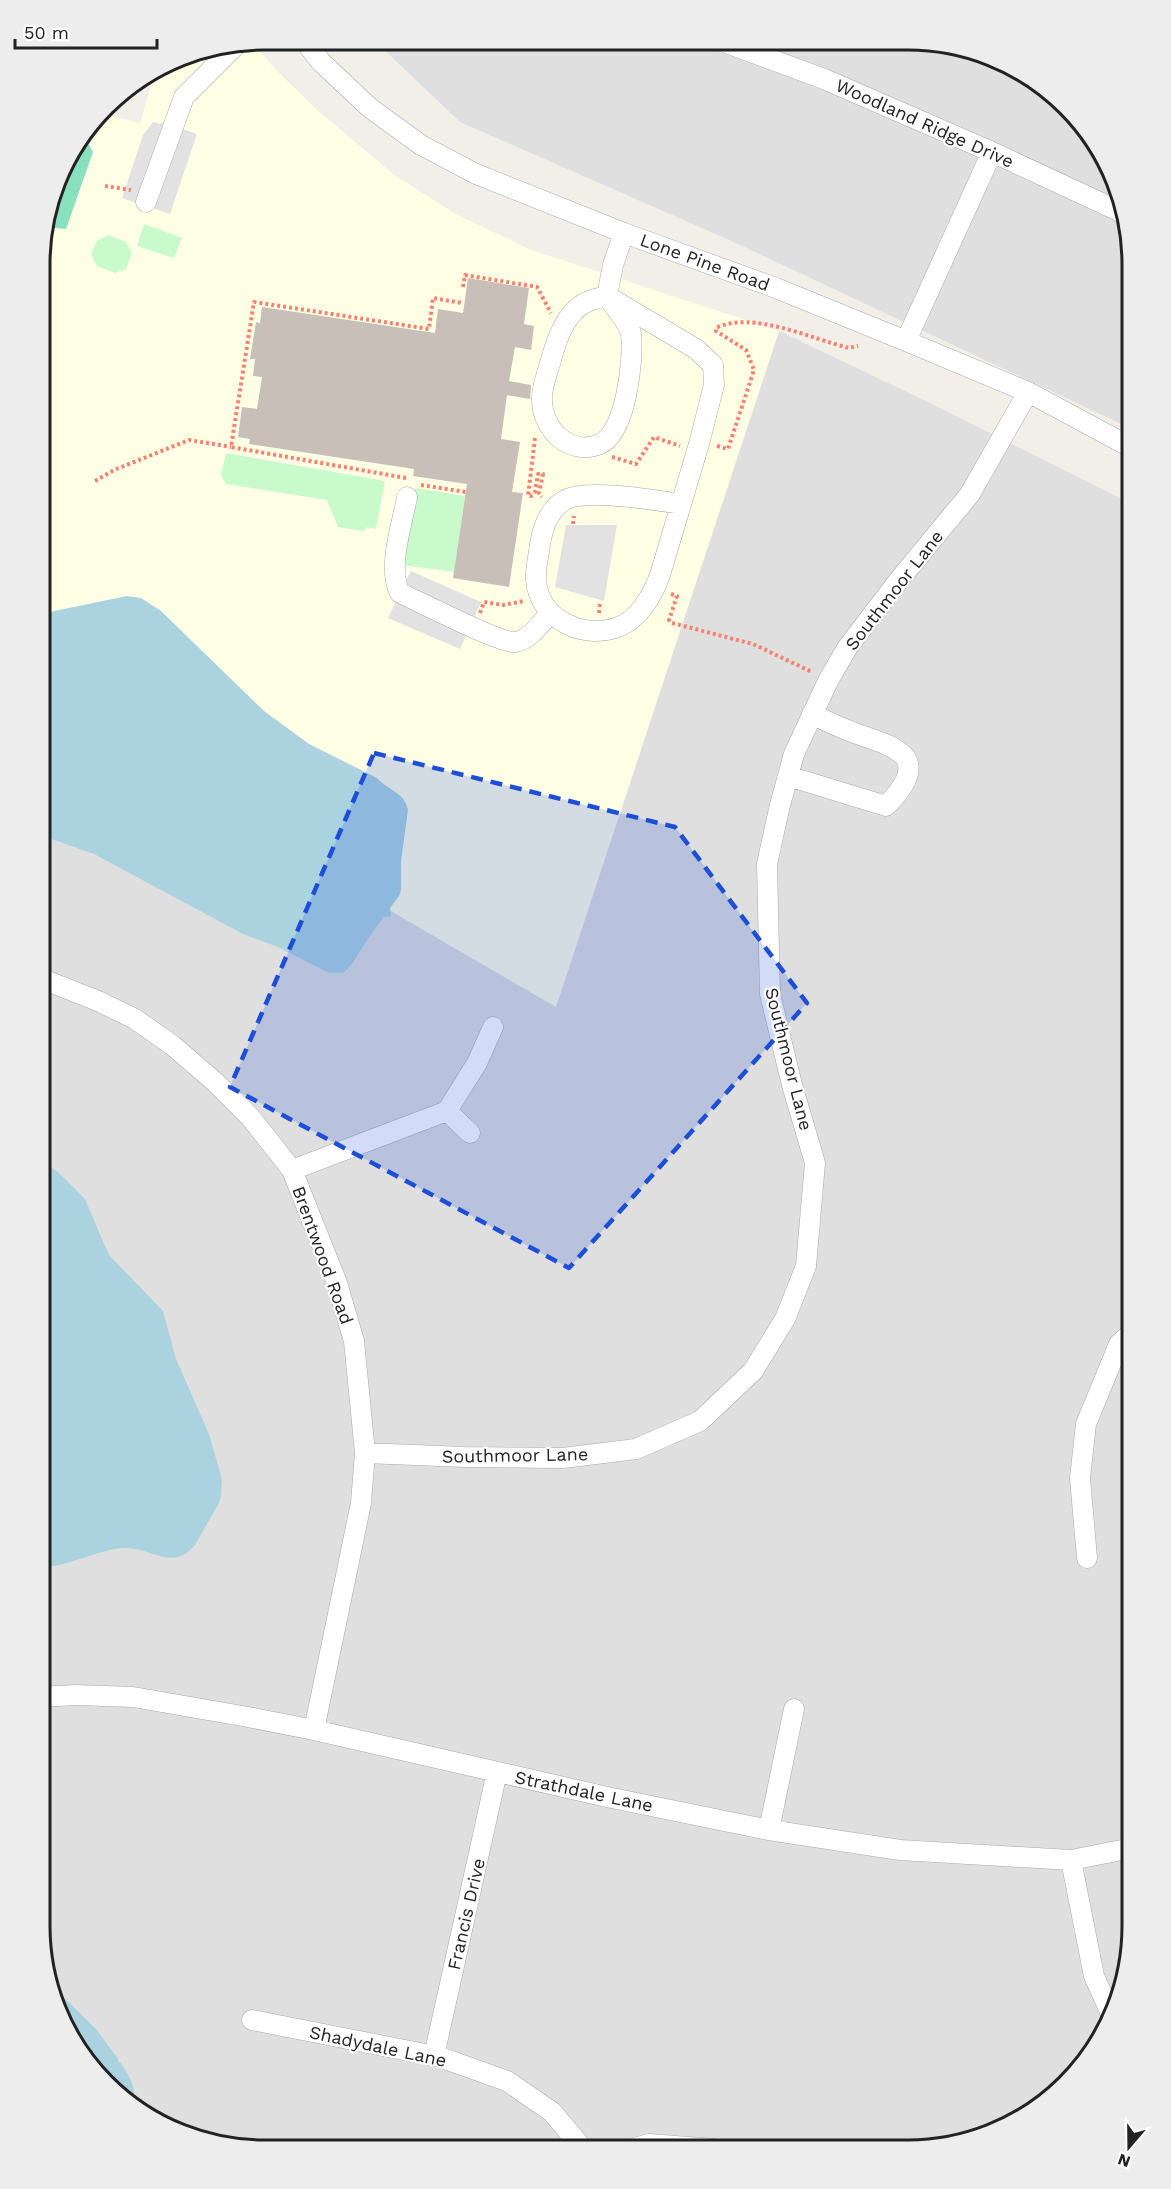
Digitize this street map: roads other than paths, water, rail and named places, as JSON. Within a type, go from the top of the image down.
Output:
[{"type":"street","name":"Lone Pine Road","points":[[312,50],[321,62],[370,108],[421,145],[476,174],[776,288],[906,341],[1028,392],[1122,443]]},
{"type":"street","name":"Woodland Ridge Drive","points":[[746,50],[824,79],[1114,208]]},
{"type":"street","points":[[148,199],[184,97],[228,53]]},
{"type":"street","points":[[906,341],[992,152]]},
{"type":"street","points":[[624,232],[613,265],[607,296],[631,332],[630,364],[625,399],[614,431],[601,444],[575,446],[565,442],[553,432],[545,419],[541,399],[556,341],[571,317],[584,303],[607,296],[696,349],[713,365],[714,385],[699,444],[681,504],[654,590],[635,617],[620,627],[599,632],[567,625],[550,613],[539,594],[535,579],[541,538],[553,509],[569,498],[600,495],[681,504]]},
{"type":"street","name":"Southmoor Lane","points":[[365,1453],[563,1458],[636,1449],[700,1421],[753,1371],[785,1319],[806,1266],[815,1163],[792,1084],[770,994],[767,864],[794,754],[828,681],[848,648],[899,580],[970,494],[1028,392]]},
{"type":"street","points":[[408,490],[394,569],[395,583],[400,593],[473,627],[514,642],[527,638],[550,613]]},
{"type":"street","points":[[788,776],[886,806],[900,792],[907,778],[907,764],[903,755],[884,744],[812,714]]},
{"type":"street","name":"Brentwood Road","points":[[50,982],[135,1019],[172,1045],[215,1082],[251,1118],[292,1170],[337,1282],[354,1341],[365,1453],[361,1503],[314,1730]]},
{"type":"street","points":[[292,1170],[447,1111],[477,1063],[493,1028]]},
{"type":"street","points":[[447,1111],[470,1133]]},
{"type":"street","points":[[1087,1558],[1080,1478],[1086,1424],[1122,1341]]},
{"type":"street","name":"Strathdale Lane","points":[[50,1696],[133,1697],[314,1730],[497,1773],[769,1830],[900,1850],[1071,1860],[1122,1850]]},
{"type":"street","points":[[769,1830],[794,1709]]},
{"type":"street","name":"Francis Drive","points":[[434,2056],[497,1773]]},
{"type":"street","points":[[1071,1860],[1094,1976],[1106,2003]]},
{"type":"street","name":"Shadydale Lane","points":[[252,2020],[434,2056],[507,2081],[552,2112],[575,2140]]},
{"type":"water","points":[[127,596],[141,598],[161,611],[264,711],[309,744],[377,778],[400,795],[408,810],[401,861],[401,890],[390,908],[391,917],[383,917],[348,969],[343,973],[329,973],[278,947],[243,934],[94,854],[50,839],[50,612]]},
{"type":"water","points":[[50,1168],[58,1172],[85,1199],[110,1256],[163,1311],[176,1359],[209,1434],[222,1479],[219,1503],[195,1545],[187,1553],[170,1558],[136,1549],[115,1549],[50,1567]]},
{"type":"water","points":[[61,1995],[97,2030],[127,2073],[134,2094],[112,2077],[94,2056],[78,2032]]}]
